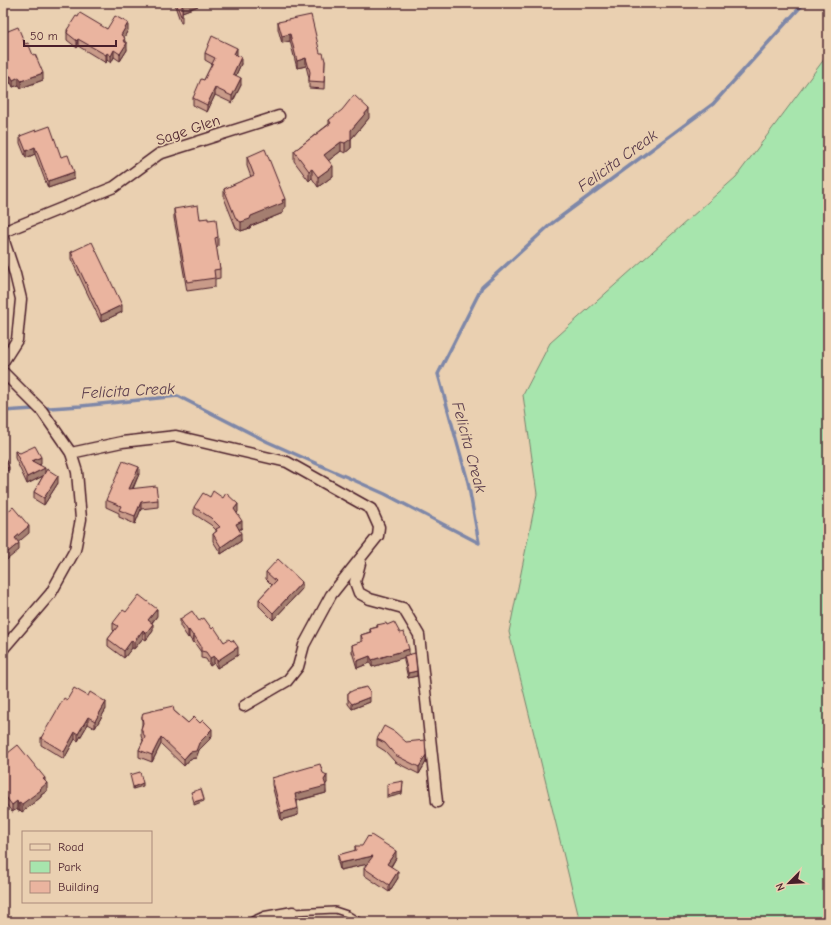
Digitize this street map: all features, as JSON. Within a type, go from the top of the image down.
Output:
[{"type":"street","name":"Sage Glen","points":[[3,232],[114,187],[159,154],[279,116]]},
{"type":"street","points":[[3,238],[22,300],[17,340],[3,362]]},
{"type":"street","points":[[3,372],[42,412],[71,453],[77,472],[81,519],[75,550],[51,593],[3,649]]},
{"type":"street","points":[[71,453],[122,442],[176,436],[286,462],[371,509],[379,527],[378,536],[331,595],[304,645],[298,667],[287,681],[244,706]]},
{"type":"street","points":[[360,559],[355,582],[359,593],[370,599],[403,608],[419,635],[437,802]]},
{"type":"street","points":[[254,922],[265,917],[293,912]]},
{"type":"lane","points":[[293,912],[335,910],[347,914],[360,922]]},
{"type":"green space","points":[[828,54],[828,922],[580,922],[509,632],[537,494],[523,395],[550,343],[736,177]]},
{"type":"building","points":[[176,3],[189,3],[182,5],[182,16],[181,16]]},
{"type":"building","points":[[80,13],[107,29],[115,16],[128,23],[121,35],[125,38],[123,41],[127,43],[120,54],[114,50],[111,56],[107,53],[106,55],[78,39],[77,41],[67,33],[67,30],[76,16],[78,17]]},
{"type":"building","points":[[311,15],[320,53],[323,53],[325,61],[324,82],[309,81],[310,72],[306,58],[297,61],[290,34],[282,36],[278,22]]},
{"type":"building","points":[[18,27],[25,44],[28,43],[33,55],[35,54],[43,73],[21,81],[19,77],[13,80],[11,76],[9,76],[3,60],[3,33]]},
{"type":"building","points":[[212,36],[237,48],[234,54],[241,57],[233,74],[241,78],[232,96],[215,88],[207,105],[193,98],[201,79],[204,80],[215,58],[205,53]]},
{"type":"building","points":[[354,95],[369,109],[351,130],[351,139],[345,143],[341,142],[324,155],[333,166],[318,177],[312,169],[309,171],[294,151],[331,123],[329,120],[342,110]]},
{"type":"building","points":[[50,126],[61,157],[68,155],[74,172],[48,181],[35,147],[26,151],[20,136]]},
{"type":"building","points":[[265,149],[285,199],[282,200],[283,203],[251,216],[250,219],[241,222],[236,219],[224,189],[254,175],[247,157]]},
{"type":"building","points":[[198,205],[200,219],[216,219],[218,237],[215,238],[220,269],[214,270],[215,278],[187,282],[174,209]]},
{"type":"building","points":[[92,242],[122,305],[101,315],[71,252]]},
{"type":"building","points":[[35,446],[41,457],[32,461],[45,468],[27,477],[15,451],[20,453]]},
{"type":"building","points":[[3,456],[9,467],[3,470]]},
{"type":"building","points":[[123,461],[139,467],[129,489],[156,486],[158,500],[141,502],[135,516],[119,510],[121,506],[106,500]]},
{"type":"building","points":[[47,469],[58,476],[44,498],[34,492]]},
{"type":"building","points":[[213,491],[223,498],[226,493],[238,504],[234,509],[242,521],[236,524],[241,533],[221,547],[213,534],[217,531],[216,529],[220,527],[211,518],[194,507],[203,493],[210,497]]},
{"type":"building","points":[[13,507],[29,526],[15,538],[19,543],[3,556],[3,516]]},
{"type":"building","points":[[278,559],[302,582],[273,613],[259,599],[276,581],[266,572]]},
{"type":"building","points":[[139,595],[157,609],[148,620],[153,624],[146,633],[143,630],[134,642],[132,640],[124,651],[108,639],[118,626],[113,623],[123,610],[126,612]]},
{"type":"building","points":[[192,611],[199,621],[204,618],[212,629],[214,627],[224,642],[229,639],[231,641],[233,640],[238,647],[217,661],[214,656],[210,658],[206,652],[201,651],[201,646],[194,635],[193,636],[189,630],[188,631],[180,619]]},
{"type":"building","points":[[394,622],[400,633],[404,632],[409,649],[372,660],[370,656],[357,661],[352,645],[363,641],[361,635],[371,632],[370,629],[378,627],[377,625],[386,623],[387,625]]},
{"type":"building","points":[[415,653],[417,671],[408,673],[404,656]]},
{"type":"building","points":[[367,687],[370,692],[370,697],[352,704],[348,699],[348,693]]},
{"type":"building","points":[[74,688],[88,696],[90,692],[106,702],[95,721],[88,717],[78,734],[75,732],[64,752],[41,738],[64,698],[67,700]]},
{"type":"building","points":[[173,706],[174,711],[188,723],[194,717],[200,723],[203,720],[212,729],[199,743],[196,751],[190,752],[184,759],[161,737],[152,755],[139,750],[145,737],[141,729],[143,723],[143,713]]},
{"type":"building","points":[[384,726],[395,732],[406,742],[425,740],[426,755],[419,767],[395,755],[385,743],[377,739]]},
{"type":"building","points":[[18,745],[45,778],[43,779],[47,783],[40,789],[41,790],[22,804],[18,804],[17,801],[12,805],[3,795],[3,757]]},
{"type":"building","points":[[320,764],[323,773],[327,775],[324,780],[326,786],[295,794],[298,808],[281,813],[272,778]]},
{"type":"building","points":[[140,772],[143,783],[133,787],[130,775]]},
{"type":"building","points":[[403,781],[402,792],[387,795],[387,784]]},
{"type":"building","points":[[201,789],[204,799],[194,802],[191,792]]},
{"type":"building","points":[[371,835],[396,851],[387,864],[398,871],[389,885],[364,868],[373,856],[340,863],[338,855],[356,850],[355,846],[362,846],[368,836],[369,837]]},
{"type":"waterway","name":"Felicita Creak","points":[[3,411],[81,406],[178,396],[268,442],[385,494],[479,543],[468,482],[438,374],[482,287],[551,224],[713,104],[804,3]]}]
